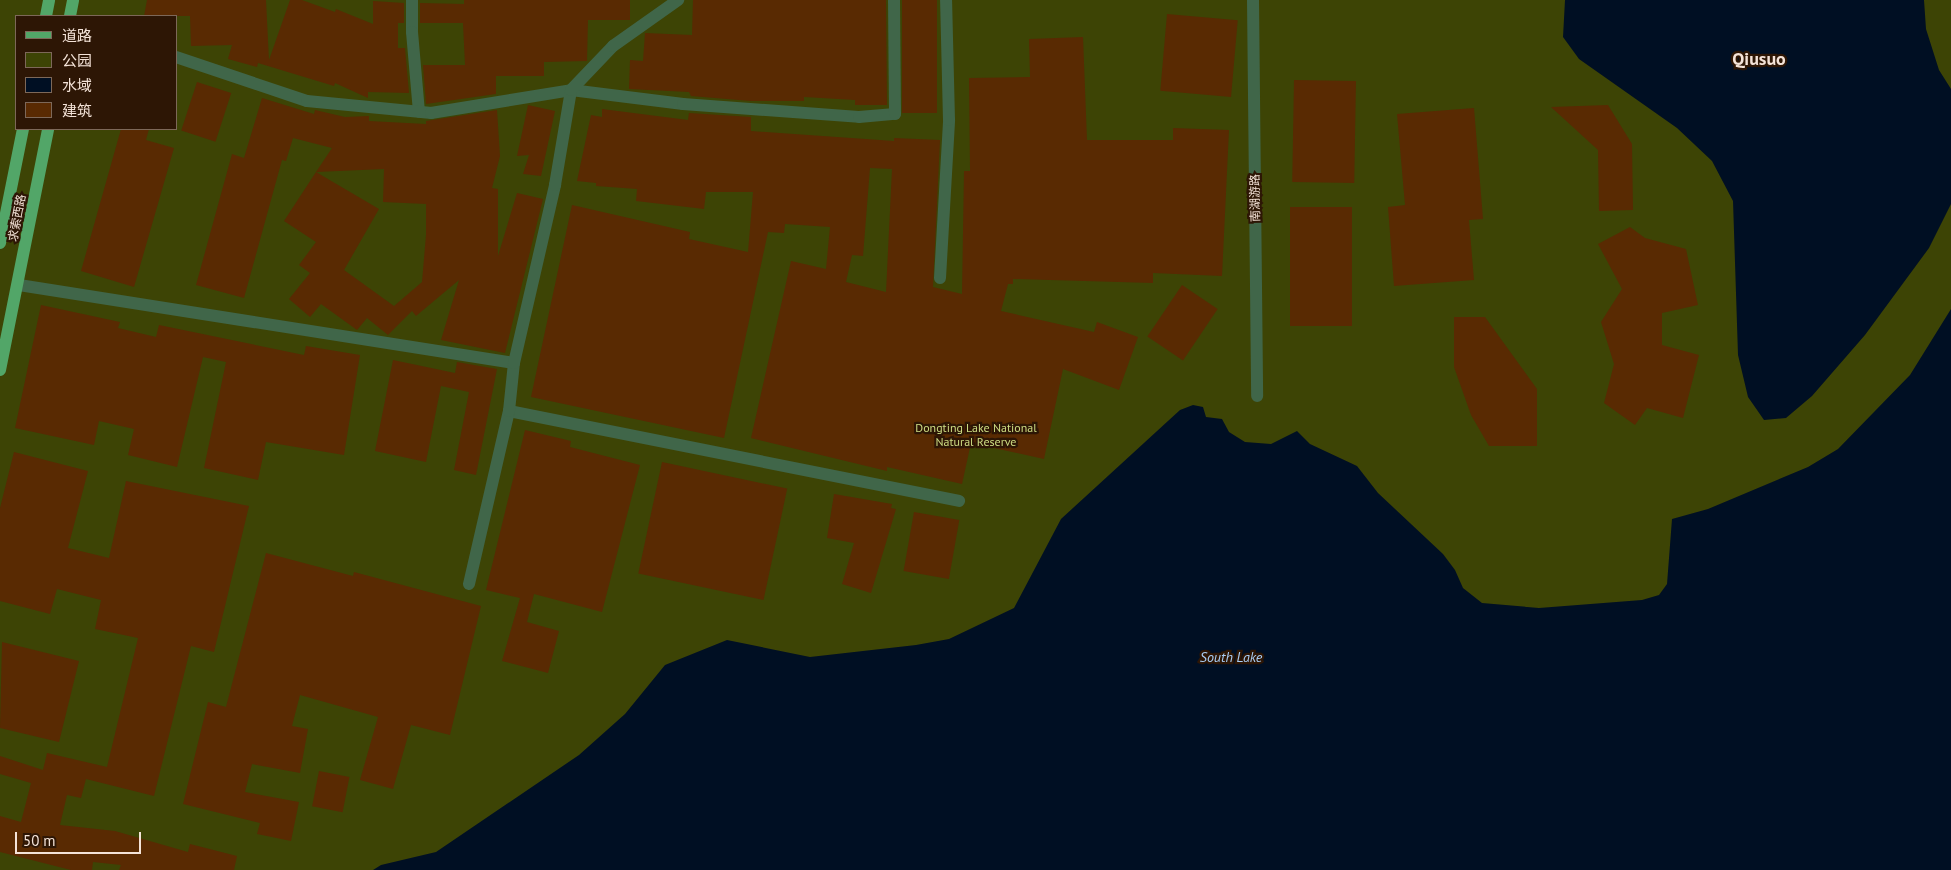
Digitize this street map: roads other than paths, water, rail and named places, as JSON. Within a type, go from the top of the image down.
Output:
[{"type":"main road","points":[[46,15],[49,0]]},
{"type":"main road","points":[[70,15],[73,0]]},
{"type":"main road","name":"求索西路","points":[[0,243],[23,130]]},
{"type":"main road","name":"求索西路","points":[[0,370],[19,285],[48,130]]},
{"type":"street","points":[[412,0],[412,32],[419,112]]},
{"type":"street","points":[[469,584],[510,411],[514,363],[555,185],[571,90],[612,46],[678,0]]},
{"type":"street","points":[[178,58],[307,101],[419,112],[431,113],[571,90],[684,104],[859,117],[894,114],[894,0]]},
{"type":"street","points":[[940,278],[949,120],[946,0]]},
{"type":"street","name":"南湖游路","points":[[1253,0],[1257,396]]},
{"type":"street","points":[[19,285],[514,363]]},
{"type":"street","points":[[510,411],[959,501]]},
{"type":"water","points":[[1565,0],[1924,0],[1926,29],[1939,70],[1951,89],[1951,204],[1929,248],[1865,335],[1812,396],[1786,418],[1764,420],[1748,397],[1738,355],[1733,201],[1712,161],[1677,128],[1579,59],[1563,37]]},
{"type":"water","name":"South Lake","points":[[1951,309],[1951,870],[373,870],[381,865],[436,852],[579,755],[625,714],[665,665],[727,640],[810,657],[916,645],[949,639],[1014,608],[1061,519],[1180,410],[1193,405],[1203,407],[1206,417],[1222,419],[1229,432],[1245,442],[1271,444],[1297,431],[1310,444],[1357,466],[1378,493],[1443,554],[1455,570],[1463,588],[1482,603],[1539,608],[1642,600],[1659,595],[1667,584],[1672,519],[1708,509],[1808,467],[1838,449],[1910,375]]},
{"type":"district","name":"Qiusuo","points":[[1759,59]]},
{"type":"park label","name":"Dongting Lake National Natural Reserve","points":[[976,435]]}]
